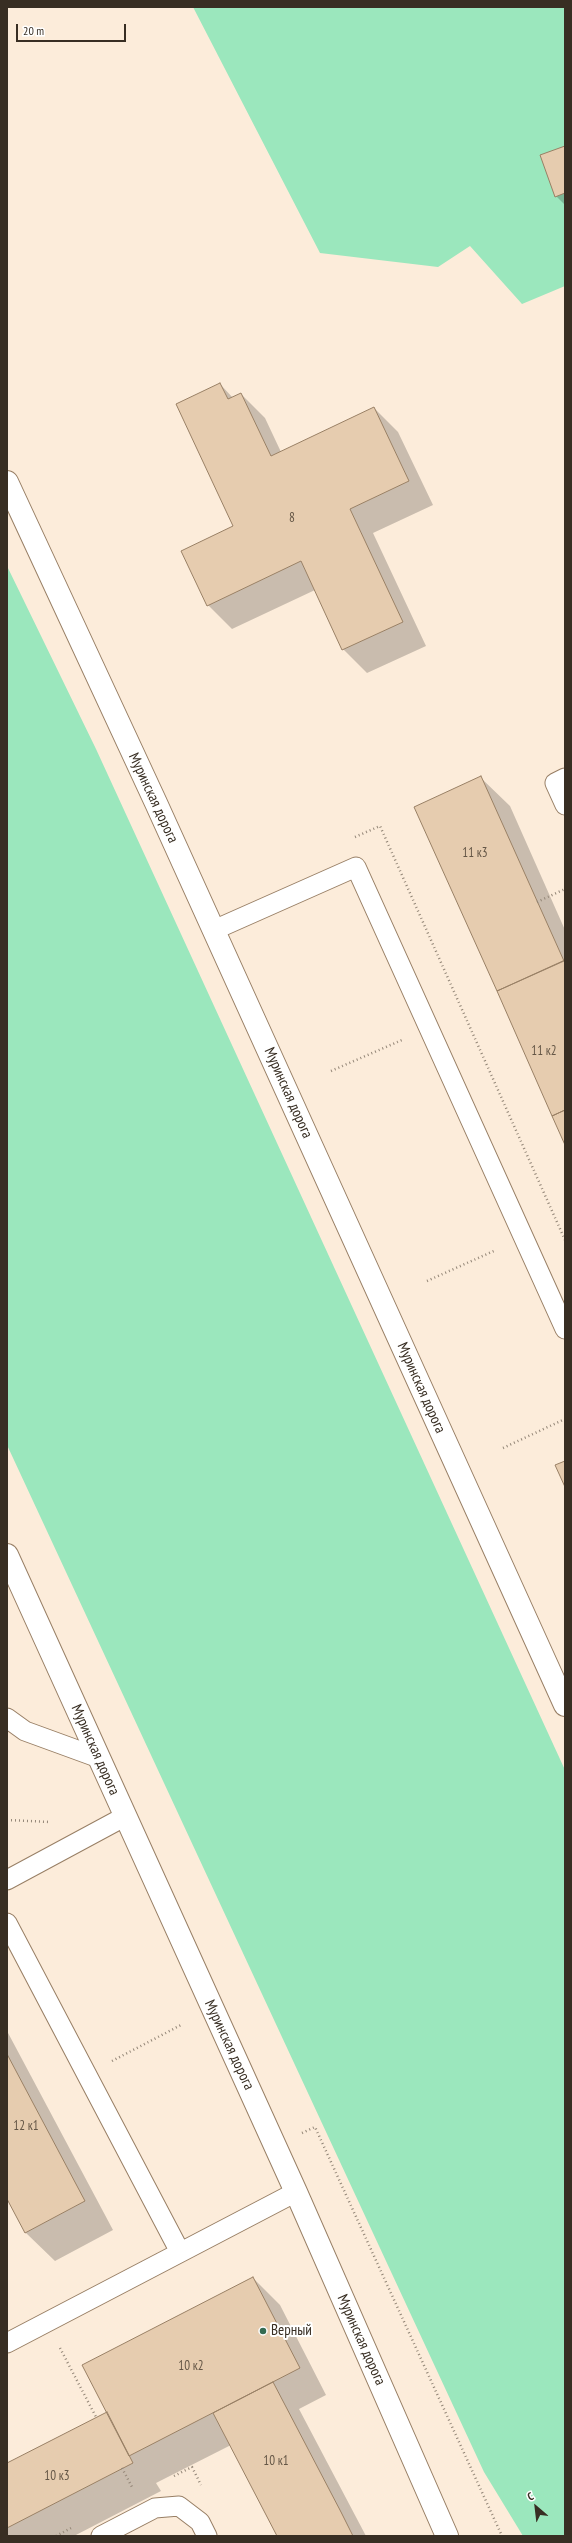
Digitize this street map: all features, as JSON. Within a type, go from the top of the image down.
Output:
[{"type":"street","name":"Муринская дорога","points":[[7,482],[214,930],[565,1705]]},
{"type":"street","name":"Муринская дорога","points":[[7,1555],[124,1817],[296,2192],[447,2536]]},
{"type":"lane","points":[[565,778],[555,783],[565,805]]},
{"type":"lane","points":[[214,930],[356,868],[565,1329]]},
{"type":"lane","points":[[7,1718],[25,1730],[98,1758]]},
{"type":"lane","points":[[7,1880],[124,1817]]},
{"type":"lane","points":[[7,1923],[180,2252]]},
{"type":"lane","points":[[7,2343],[296,2192]]},
{"type":"lane","points":[[101,2536],[155,2508],[179,2506],[200,2522],[207,2536]]},
{"type":"path","points":[[537,902],[565,889]]},
{"type":"path","points":[[331,1072],[463,1012]]},
{"type":"path","points":[[427,1281],[557,1223]]},
{"type":"path","points":[[503,1448],[565,1419]]},
{"type":"path","points":[[86,2074],[181,2025]]},
{"type":"path","points":[[298,2134],[315,2127],[502,2536]]},
{"type":"path","points":[[47,2322],[96,2417]]},
{"type":"path","points":[[122,2468],[132,2488]]},
{"type":"green space","points":[[193,7],[565,7],[565,286],[522,304],[470,246],[438,267],[320,253]]},
{"type":"green space","points":[[7,566],[96,749],[565,1770],[565,2536],[523,2536],[484,2472],[7,1445]]},
{"type":"building","points":[[565,146],[565,193],[555,197],[540,155]]},
{"type":"building","points":[[220,383],[228,399],[241,393],[271,456],[374,407],[409,481],[350,509],[403,622],[342,650],[301,561],[207,606],[181,551],[233,526],[176,404]]},
{"type":"building","points":[[481,776],[564,961],[497,991],[414,807]]},
{"type":"building","points":[[565,960],[565,1110],[552,1116],[497,991]]},
{"type":"building","points":[[565,1110],[565,1145],[552,1116]]},
{"type":"building","points":[[565,1461],[565,1487],[555,1465]]},
{"type":"building","points":[[7,2054],[85,2201],[25,2233],[7,2199]]},
{"type":"building","points":[[253,2277],[300,2368],[129,2456],[82,2365]]},
{"type":"building","points":[[273,2382],[353,2536],[277,2536],[213,2413]]},
{"type":"building","points":[[107,2412],[133,2463],[7,2528],[7,2463]]},
{"type":"place","name":"Верный","points":[[263,2331]]}]
